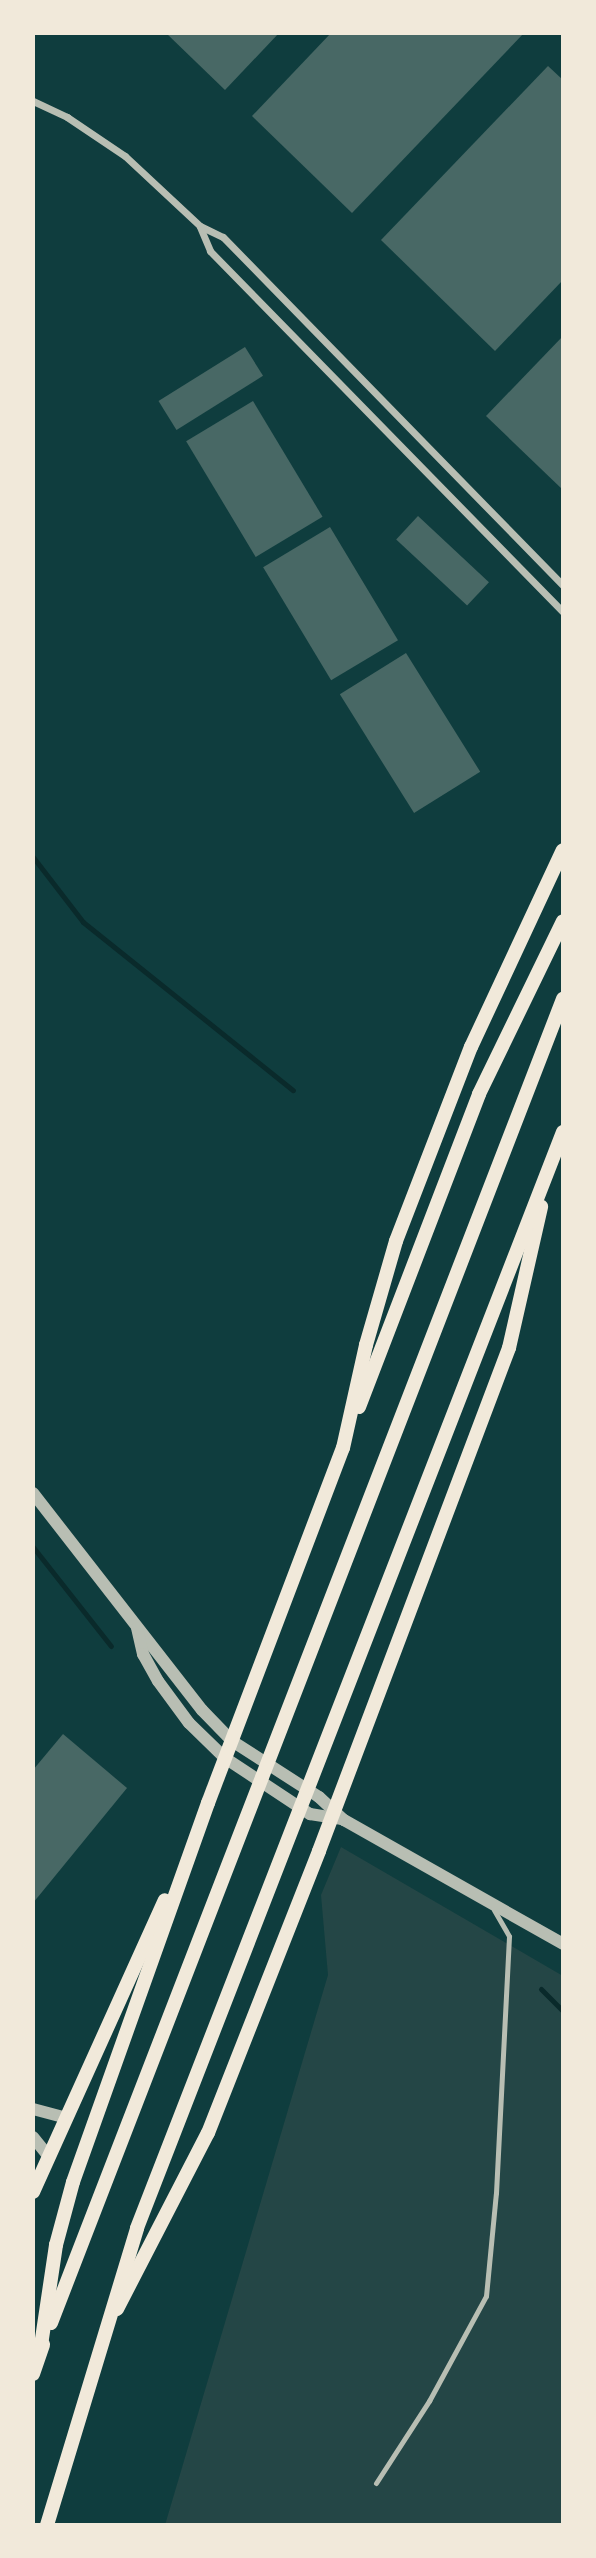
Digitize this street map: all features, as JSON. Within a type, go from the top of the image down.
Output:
[{"type":"main road","points":[[343,1448],[379,1296],[401,1228],[471,1047],[563,850]]},
{"type":"main road","points":[[40,2352],[56,2245],[73,2182],[208,1802],[479,1094],[563,921]]},
{"type":"main road","points":[[33,2374],[563,999]]},
{"type":"main road","points":[[47,2525],[100,2337],[153,2184],[563,1132]]},
{"type":"main road","points":[[100,2337],[208,2133],[337,1816],[509,1348],[548,1169]]},
{"type":"main road","points":[[33,2192],[208,1802]]},
{"type":"street","points":[[33,101],[67,117],[125,156],[200,226],[223,237],[563,586]]},
{"type":"street","points":[[200,226],[210,251],[563,612]]},
{"type":"street","points":[[33,1493],[136,1625],[232,1741],[337,1816],[492,1907],[563,1944]]},
{"type":"street","points":[[136,1625],[143,1654],[158,1681],[189,1723],[225,1758],[310,1814],[337,1816]]},
{"type":"street","points":[[33,2109],[66,2118]]},
{"type":"street","points":[[33,2137],[49,2157]]},
{"type":"lane","points":[[376,2483],[429,2401],[486,2296],[496,2193],[509,1937],[492,1907]]},
{"type":"shaded area","points":[[341,1847],[563,1976],[563,2525],[165,2525],[328,1975],[321,1895]]},
{"type":"building","points":[[166,33],[279,33],[225,90]]},
{"type":"building","points":[[331,33],[524,33],[352,213],[252,116]]},
{"type":"building","points":[[548,66],[563,80],[563,280],[495,351],[381,240]]},
{"type":"building","points":[[563,336],[563,490],[486,416]]},
{"type":"building","points":[[245,347],[263,376],[177,430],[158,401]]},
{"type":"building","points":[[253,401],[323,517],[256,557],[186,441]]},
{"type":"building","points":[[418,516],[489,582],[467,606],[396,539]]},
{"type":"building","points":[[330,527],[398,640],[331,680],[263,567]]},
{"type":"building","points":[[406,653],[480,772],[414,813],[340,694]]},
{"type":"building","points":[[63,1734],[127,1788],[33,1903],[33,1770]]},
{"type":"waterway","points":[[33,857],[83,922],[293,1090]]},
{"type":"waterway","points":[[33,1547],[111,1646]]},
{"type":"waterway","points":[[541,1989],[563,2011]]}]
